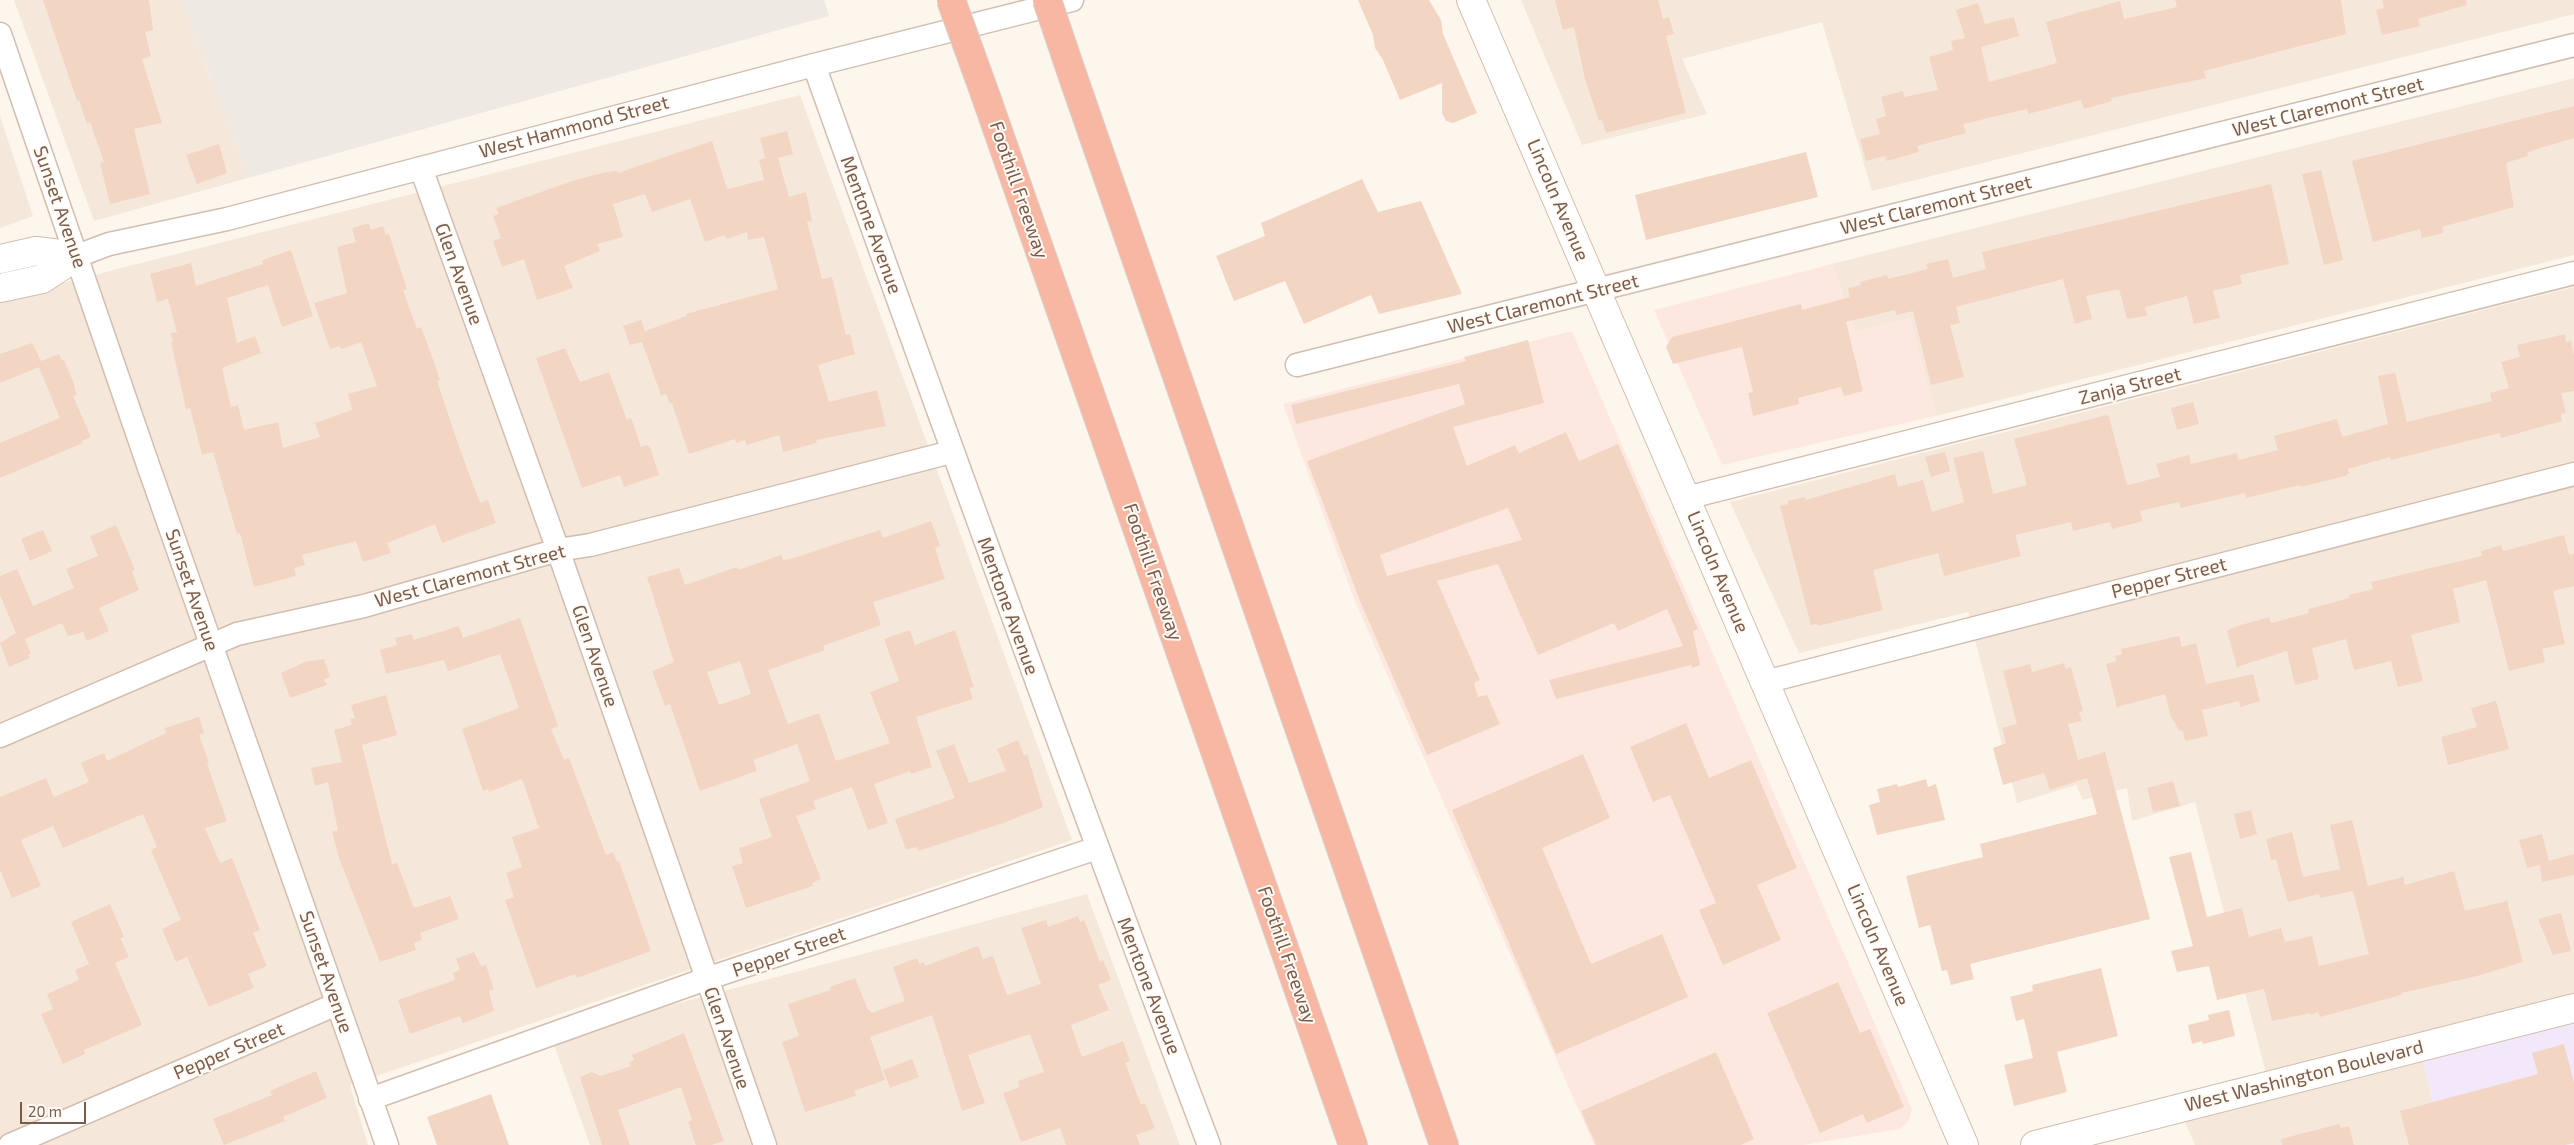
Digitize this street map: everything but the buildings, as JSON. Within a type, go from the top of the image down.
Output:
[{"type":"highway","name":"Foothill Freeway","points":[[951,0],[1353,1145]]},
{"type":"highway","points":[[1047,0],[1444,1145]]},
{"type":"main road","name":"Lincoln Avenue","points":[[1471,0],[1964,1145]]},
{"type":"main road","name":"West Hammond Street","points":[[0,259],[36,250],[77,256]]},
{"type":"main road","name":"West Hammond Street","points":[[0,288],[42,279],[77,256]]},
{"type":"main road","name":"West Washington Boulevard","points":[[2035,1145],[2574,1008]]},
{"type":"street","name":"West Hammond Street","points":[[77,256],[109,244],[227,219],[814,65],[1072,0]]},
{"type":"street","name":"Sunset Avenue","points":[[0,34],[211,645],[387,1145]]},
{"type":"street","name":"West Claremont Street","points":[[1297,365],[2574,45]]},
{"type":"street","name":"Mentone Avenue","points":[[814,65],[951,452],[1209,1145]]},
{"type":"street","name":"Glen Avenue","points":[[421,168],[558,550],[765,1145]]},
{"type":"street","name":"Zanja Street","points":[[1686,498],[2574,273]]},
{"type":"street","name":"West Claremont Street","points":[[0,736],[237,634],[364,606],[558,550],[590,545],[951,452]]},
{"type":"street","name":"Pepper Street","points":[[1765,682],[2574,474]]},
{"type":"street","name":"Pepper Street","points":[[370,1099],[706,979],[1097,848]]},
{"type":"street","name":"Pepper Street","points":[[10,1145],[337,1004]]},
{"type":"shaded area","points":[[14,0],[181,0],[248,178],[94,221]]},
{"type":"shaded area","points":[[181,0],[824,0],[829,16],[248,178]]},
{"type":"shaded area","points":[[1521,0],[2574,0],[2574,14],[1872,191],[1822,22],[1682,59],[1707,114],[1582,145]]},
{"type":"shaded area","points":[[2574,78],[2574,255],[1936,416],[1910,318],[1856,331],[1832,264]]},
{"type":"shaded area","points":[[800,95],[1072,840],[350,1085],[368,1145],[0,1145],[0,299]]},
{"type":"shaded area","points":[[0,116],[33,216],[0,228]]},
{"type":"shaded area","points":[[1832,264],[1856,331],[1910,317],[1936,416],[1722,465],[1654,310]]},
{"type":"shaded area","points":[[2574,287],[2574,993],[2266,1073],[2195,802],[2132,821],[2127,788],[2083,800],[2076,785],[2017,803],[1968,612],[1799,653],[1730,502]]},
{"type":"shaded area","points":[[1572,331],[1912,1109],[1908,1122],[1900,1129],[1803,1145],[1594,1145],[1354,599],[1283,404]]},
{"type":"shaded area","points":[[1087,894],[1180,1145],[590,1145],[554,1045],[668,1006]]},
{"type":"shaded area","points":[[2574,1017],[2574,1145],[2444,1145],[2421,1055]]},
{"type":"shaded area","points":[[2421,1055],[2444,1145],[2195,1145],[2182,1115]]}]
